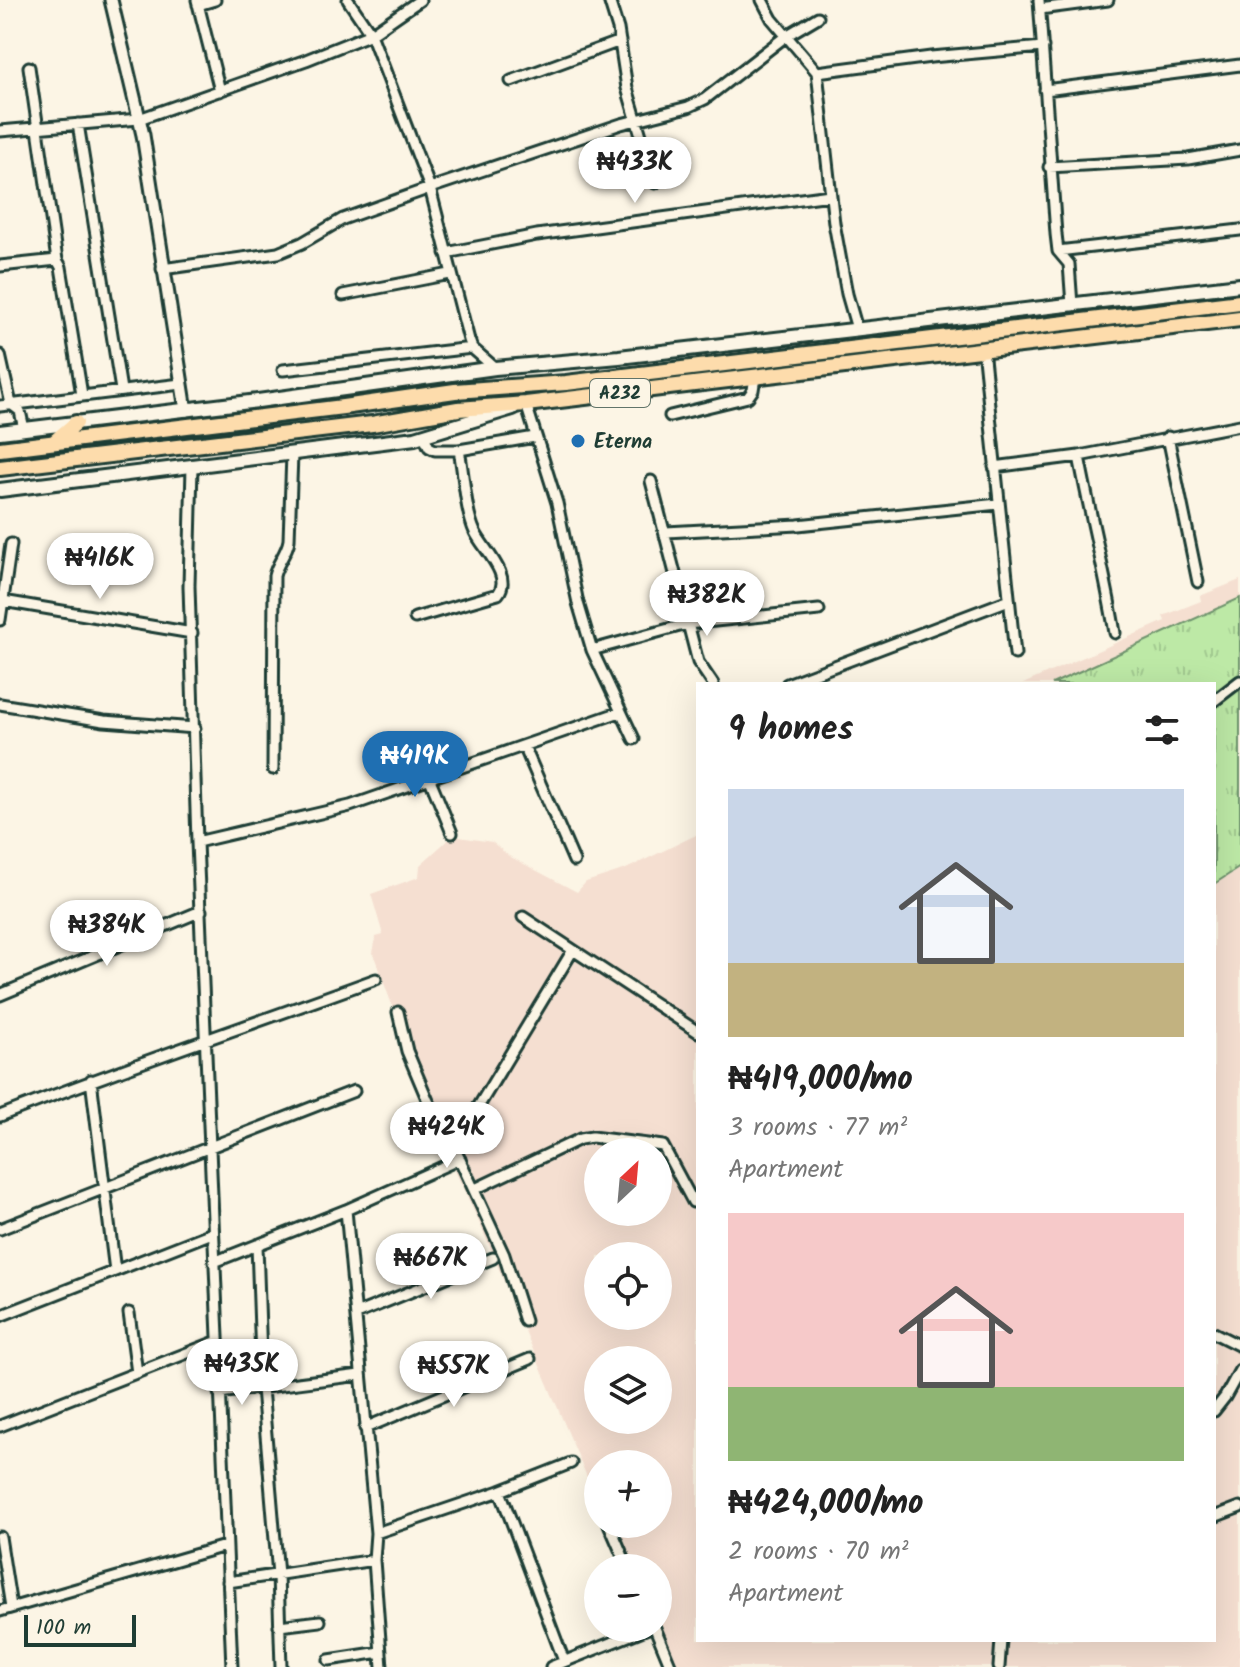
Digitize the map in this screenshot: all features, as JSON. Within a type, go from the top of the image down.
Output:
[{"type":"highway","name":"A232","points":[[0,449],[455,391],[566,383],[1240,302]]},
{"type":"highway","name":"A232","points":[[0,468],[372,424],[458,409],[526,404],[1240,319]]},
{"type":"highway","points":[[55,442],[76,423]]},
{"type":"main road","points":[[0,432],[495,368],[619,357],[1240,285]]},
{"type":"main road","points":[[0,490],[424,436],[526,404]]},
{"type":"street","points":[[111,0],[139,119],[186,410]]},
{"type":"street","points":[[215,0],[198,2],[220,91]]},
{"type":"street","points":[[348,0],[371,34],[430,188],[450,274],[472,348],[495,368]]},
{"type":"street","points":[[0,131],[139,119],[371,34],[420,0]]},
{"type":"street","points":[[609,0],[620,41],[627,88],[655,183]]},
{"type":"street","points":[[762,0],[772,19],[817,72],[830,195],[847,294],[857,329]]},
{"type":"street","points":[[1072,305],[1069,264],[1058,251],[1049,167],[1039,4],[1108,0]]},
{"type":"street","points":[[162,269],[278,253],[343,219],[430,188],[636,120],[688,107],[705,99],[786,36],[818,17]]},
{"type":"street","points":[[511,81],[620,41]]},
{"type":"street","points":[[817,72],[1043,47]]},
{"type":"street","points":[[1045,90],[1240,65]]},
{"type":"street","points":[[29,67],[57,260],[61,267],[82,395]]},
{"type":"street","points":[[78,124],[121,390]]},
{"type":"street","points":[[1049,167],[1188,159],[1240,150]]},
{"type":"street","points":[[446,253],[537,235],[830,195]]},
{"type":"street","points":[[1058,251],[1240,230]]},
{"type":"street","points":[[0,266],[57,260]]},
{"type":"street","points":[[343,295],[450,274]]},
{"type":"street","points":[[283,370],[472,348]]},
{"type":"street","points":[[983,348],[1015,654]]},
{"type":"street","points":[[0,355],[11,404],[20,411],[24,429]]},
{"type":"street","points":[[670,416],[748,397],[753,390],[755,377]]},
{"type":"street","points":[[0,406],[181,384]]},
{"type":"street","points":[[526,404],[557,503],[578,603],[592,650],[634,739]]},
{"type":"street","points":[[994,467],[1079,456],[1240,425]]},
{"type":"street","points":[[424,436],[429,447],[435,450],[459,450],[535,437]]},
{"type":"street","points":[[1168,437],[1198,582]]},
{"type":"street","points":[[415,618],[498,594],[504,583],[474,530],[459,450]]},
{"type":"street","points":[[273,769],[274,576],[277,564],[288,549],[292,454]]},
{"type":"street","points":[[1079,456],[1115,633]]},
{"type":"street","points":[[192,466],[189,586],[197,842],[232,1667]]},
{"type":"street","points":[[651,481],[698,662],[712,682]]},
{"type":"street","points":[[666,532],[798,525],[998,504]]},
{"type":"street","points":[[0,620],[11,544]]},
{"type":"street","points":[[792,682],[1009,600]]},
{"type":"street","points":[[3,601],[192,633]]},
{"type":"street","points":[[592,650],[687,624],[819,610]]},
{"type":"street","points":[[1216,699],[1240,681]]},
{"type":"street","points":[[0,704],[104,721],[195,728]]},
{"type":"street","points":[[197,842],[350,806],[620,712]]},
{"type":"street","points":[[524,746],[574,861]]},
{"type":"street","points":[[429,777],[452,833]]},
{"type":"street","points":[[0,995],[201,911]]},
{"type":"street","points":[[523,917],[696,1031]]},
{"type":"street","points":[[454,1147],[573,950]]},
{"type":"street","points":[[0,1116],[91,1080],[376,979]]},
{"type":"street","points":[[398,1012],[407,1051],[428,1101],[475,1189],[504,1255],[525,1321]]},
{"type":"street","points":[[91,1080],[115,1271]]},
{"type":"street","points":[[0,1229],[354,1091]]},
{"type":"street","points":[[475,1189],[580,1139],[592,1137],[663,1146],[693,1202]]},
{"type":"street","points":[[214,1262],[346,1210],[460,1159]]},
{"type":"street","points":[[346,1210],[376,1533],[374,1560],[382,1667]]},
{"type":"street","points":[[0,1316],[212,1233]]},
{"type":"street","points":[[257,1245],[262,1388],[278,1575],[281,1667]]},
{"type":"street","points":[[356,1314],[493,1258]]},
{"type":"street","points":[[129,1313],[137,1373]]},
{"type":"street","points":[[1216,1334],[1240,1346]]},
{"type":"street","points":[[0,1426],[218,1341]]},
{"type":"street","points":[[365,1428],[530,1359]]},
{"type":"street","points":[[1216,1408],[1240,1370]]},
{"type":"street","points":[[219,1393],[360,1375]]},
{"type":"street","points":[[376,1533],[571,1463]]},
{"type":"street","points":[[500,1491],[564,1661]]},
{"type":"street","points":[[1216,1516],[1240,1507]]},
{"type":"street","points":[[0,1537],[11,1607]]},
{"type":"street","points":[[0,1611],[225,1546]]},
{"type":"street","points":[[228,1582],[325,1570],[374,1560]]},
{"type":"street","points":[[279,1626],[320,1621]]},
{"type":"street","points":[[551,1667],[612,1642]]},
{"type":"street","points":[[661,1642],[671,1667]]},
{"type":"street","points":[[999,1667],[1001,1642]]},
{"type":"street","points":[[329,1660],[381,1652]]},
{"type":"shaded area","points":[[1240,580],[1240,1667],[677,1667],[666,1642],[672,1642],[672,1554],[629,1554],[622,1538],[672,1538],[672,1450],[584,1450],[584,1470],[479,1222],[407,1068],[392,1005],[373,953],[376,937],[383,935],[371,894],[419,877],[420,865],[450,838],[492,842],[509,856],[577,892],[586,882],[626,869],[696,835],[696,1642],[1216,1642],[1216,682],[1028,682],[1165,621],[1163,616],[1201,601],[1200,596]]},
{"type":"green space","points":[[1240,598],[1240,867],[1216,883],[1216,682],[1056,682]]},
{"type":"place","name":"Eterna","points":[[578,441]]}]
